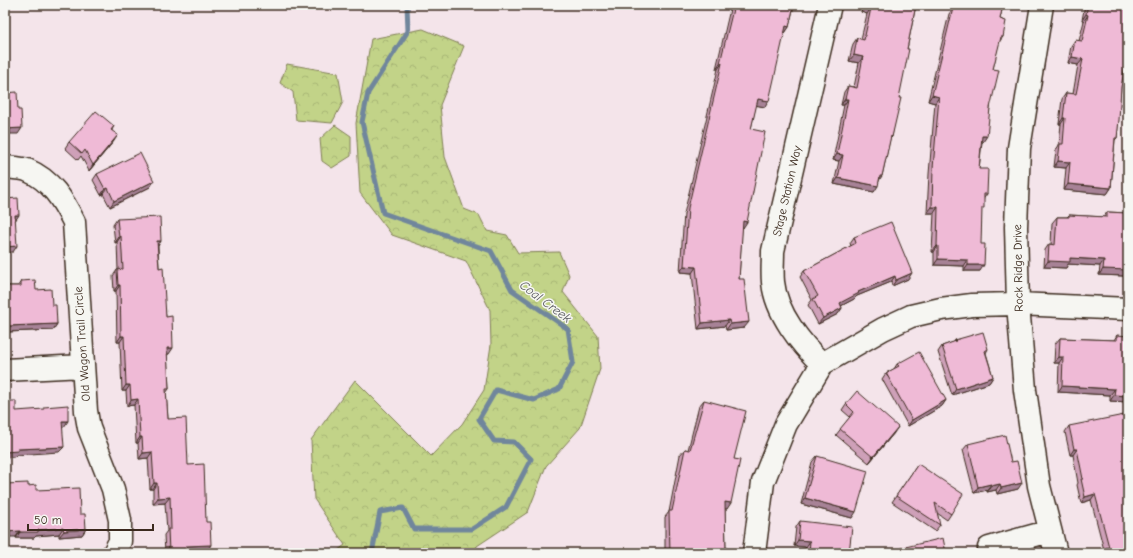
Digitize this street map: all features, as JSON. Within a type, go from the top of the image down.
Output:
[{"type":"street","name":"Stage Station Way","points":[[822,364],[797,337],[780,310],[773,283],[773,251],[830,5]]},
{"type":"street","name":"Rock Ridge Drive","points":[[1042,5],[1019,148],[1016,227],[1018,304],[1025,390],[1039,486],[1056,553]]},
{"type":"street","name":"Old Wagon Trail Circle","points":[[5,167],[26,170],[49,183],[64,203],[74,222],[86,411],[89,428],[113,488],[120,520],[120,541],[114,553]]},
{"type":"street","points":[[754,553],[763,482],[786,424],[822,364],[883,329],[911,316],[941,309],[972,305],[1018,304],[1128,309]]},
{"type":"street","points":[[5,370],[83,366]]},
{"type":"street","points":[[989,548],[1050,531]]},
{"type":"green space","points":[[423,29],[464,46],[440,105],[445,157],[464,209],[479,215],[487,231],[507,235],[518,253],[559,252],[569,275],[563,292],[598,336],[600,369],[580,428],[546,466],[528,512],[477,546],[474,553],[334,553],[345,545],[314,499],[311,440],[355,380],[431,456],[462,424],[484,390],[491,345],[490,310],[466,261],[392,235],[360,193],[356,123],[371,39]]},
{"type":"green space","points":[[287,64],[338,73],[343,102],[332,123],[296,120],[293,92],[280,83]]},
{"type":"green space","points":[[335,125],[351,136],[351,156],[332,168],[322,161],[320,139]]},
{"type":"building","points":[[734,5],[794,5],[789,27],[786,26],[769,101],[758,99],[751,129],[765,132],[747,222],[743,221],[739,279],[744,279],[749,322],[730,324],[729,320],[702,323],[696,267],[684,266],[688,208]]},
{"type":"building","points":[[865,5],[916,5],[899,98],[901,98],[882,176],[880,176],[878,186],[838,178],[843,155],[837,154],[848,99],[845,99],[848,86],[857,88],[863,57],[854,55],[857,38],[864,40],[871,8]]},
{"type":"building","points":[[958,5],[1003,5],[1000,19],[1006,21],[1003,37],[1001,37],[993,69],[999,70],[990,108],[987,136],[982,136],[979,169],[988,169],[987,194],[984,194],[984,208],[982,208],[981,244],[985,244],[984,265],[968,265],[968,260],[938,259],[938,207],[932,207],[933,168],[939,97],[932,95],[953,8],[958,9]]},
{"type":"building","points":[[1088,5],[1128,5],[1128,42],[1126,49],[1128,49],[1121,87],[1119,120],[1117,138],[1115,138],[1111,188],[1068,184],[1070,162],[1058,161],[1060,144],[1063,144],[1065,118],[1063,118],[1066,93],[1076,94],[1083,59],[1072,57],[1075,40],[1082,41],[1088,15],[1086,14]]},
{"type":"building","points":[[17,92],[18,110],[21,110],[22,128],[5,129],[5,93]]},
{"type":"building","points":[[96,111],[114,126],[111,130],[118,135],[93,165],[85,150],[82,154],[69,142]]},
{"type":"building","points":[[140,153],[154,181],[114,201],[108,188],[105,189],[97,174]]},
{"type":"building","points":[[18,198],[19,215],[15,215],[17,246],[5,247],[5,199]]},
{"type":"building","points":[[1107,212],[1128,213],[1128,270],[1103,269],[1104,260],[1070,258],[1070,262],[1048,261],[1049,244],[1055,245],[1057,217],[1069,217],[1069,215],[1107,217]]},
{"type":"building","points":[[160,217],[161,241],[157,241],[159,268],[163,267],[166,317],[172,316],[173,348],[167,348],[169,389],[166,389],[168,419],[186,418],[188,465],[204,464],[206,522],[210,522],[211,545],[186,546],[186,551],[169,552],[168,529],[171,529],[170,497],[158,498],[157,483],[154,483],[152,452],[143,453],[142,437],[140,437],[138,399],[131,400],[130,385],[126,385],[124,336],[121,336],[120,285],[118,285],[117,270],[123,269],[121,236],[119,237],[117,219]]},
{"type":"building","points":[[891,222],[912,273],[896,280],[895,276],[858,292],[859,293],[840,303],[842,308],[823,318],[813,299],[818,296],[804,271],[856,243],[854,237]]},
{"type":"building","points":[[35,280],[36,290],[51,289],[52,305],[56,305],[57,324],[8,326],[8,330],[5,330],[5,286],[21,286],[21,281]]},
{"type":"building","points":[[983,332],[988,349],[985,351],[993,377],[956,389],[942,346],[956,341],[955,340]]},
{"type":"building","points":[[1117,335],[1128,336],[1128,396],[1114,395],[1115,389],[1062,386],[1063,357],[1059,357],[1060,338],[1117,340]]},
{"type":"building","points":[[919,352],[946,400],[912,420],[886,373],[899,366],[897,364]]},
{"type":"building","points":[[857,391],[898,427],[873,457],[840,429],[854,412],[846,404]]},
{"type":"building","points":[[704,400],[746,411],[734,459],[740,460],[731,503],[725,502],[726,553],[670,553],[669,511],[672,511],[685,449],[690,450]]},
{"type":"building","points":[[5,401],[16,401],[16,411],[44,409],[44,407],[68,405],[68,421],[62,421],[64,447],[18,449],[18,451],[5,452]]},
{"type":"building","points":[[1124,415],[1128,436],[1128,553],[1107,553],[1106,548],[1109,547],[1095,494],[1085,497],[1077,449],[1074,449],[1069,426]]},
{"type":"building","points":[[1005,435],[1011,462],[1017,461],[1022,483],[1001,488],[1000,484],[991,486],[991,484],[978,487],[968,444]]},
{"type":"building","points":[[817,456],[868,471],[856,512],[805,498]]},
{"type":"building","points":[[918,464],[963,494],[951,514],[935,503],[940,525],[896,496]]},
{"type":"building","points":[[28,483],[28,486],[36,485],[36,490],[79,488],[80,514],[85,514],[86,529],[64,531],[63,528],[38,530],[38,532],[5,532],[5,484]]},
{"type":"building","points":[[800,521],[852,527],[849,553],[809,553],[810,541],[798,540]]},
{"type":"building","points":[[943,538],[946,553],[890,553],[889,551]]},
{"type":"waterway","name":"Coal Creek","points":[[372,553],[380,512],[403,508],[414,529],[472,529],[506,507],[531,459],[514,442],[494,441],[479,419],[496,390],[534,400],[559,389],[573,362],[568,329],[512,290],[491,251],[383,213],[362,122],[368,93],[408,31],[407,5]]}]
